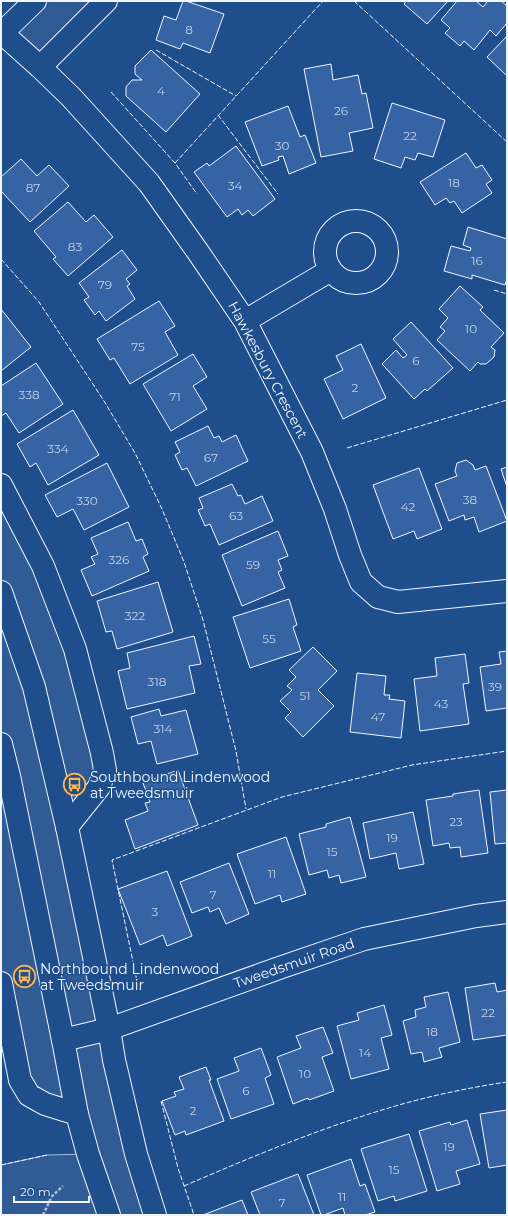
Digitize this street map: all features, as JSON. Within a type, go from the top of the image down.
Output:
[{"type":"street","points":[[2,33],[35,1]]},
{"type":"street","points":[[40,67],[106,1]]},
{"type":"street","name":"Hawkesbury Crescent","points":[[2,33],[71,97],[149,183],[245,321],[312,452],[335,509],[350,555],[361,582],[378,597],[398,602],[507,591]]},
{"type":"street","points":[[245,321],[331,270]]},
{"type":"street","points":[[1,485],[43,566],[75,649],[102,752],[105,770],[99,787],[67,827]]},
{"type":"street","points":[[1,592],[34,687],[67,827],[109,1029],[114,1060],[136,1154],[155,1215]]},
{"type":"street","points":[[1,744],[9,776],[77,1114],[88,1154],[109,1215]]},
{"type":"street","name":"Tweedsmuir Road","points":[[63,1040],[109,1029],[364,939],[476,916],[507,912]]},
{"type":"street","points":[[1,983],[20,1080],[29,1095],[46,1104],[77,1114]]},
{"type":"path","points":[[43,1215],[52,1196],[63,1186]]},
{"type":"shaded area","points":[[35,1],[106,1],[40,67],[2,33]]},
{"type":"shaded area","points":[[1,485],[43,566],[105,770],[67,827],[155,1215],[1,1215],[1,1165],[47,1155],[88,1154],[77,1114],[29,1095],[1,983]]},
{"type":"building","points":[[183,1],[224,14],[210,53],[183,43],[180,49],[156,40],[164,16],[176,20]]},
{"type":"building","points":[[406,1],[448,1],[427,24],[404,4]]},
{"type":"building","points":[[457,1],[476,1],[483,7],[488,1],[501,1],[507,6],[507,23],[496,36],[490,30],[474,50],[464,41],[460,46],[445,33],[450,28],[441,20]]},
{"type":"building","points":[[507,36],[507,76],[487,57]]},
{"type":"building","points":[[151,50],[200,94],[166,132],[126,96],[126,87],[132,80],[142,80],[135,74],[135,66]]},
{"type":"building","points":[[331,64],[333,80],[358,75],[362,94],[366,93],[373,128],[349,133],[353,151],[321,157],[304,69]]},
{"type":"building","points":[[392,103],[445,120],[433,157],[418,153],[415,160],[405,157],[401,168],[374,159]]},
{"type":"building","points":[[288,106],[300,137],[305,135],[316,163],[289,174],[283,156],[278,157],[279,160],[262,166],[245,122]]},
{"type":"building","points":[[236,146],[275,199],[253,216],[248,210],[242,215],[238,209],[227,217],[194,172],[207,163],[209,166]]},
{"type":"building","points":[[466,153],[476,168],[482,165],[492,180],[486,184],[492,193],[462,213],[454,201],[450,203],[446,198],[435,205],[420,182]]},
{"type":"building","points":[[21,159],[37,176],[49,165],[69,186],[30,222],[1,191],[1,177]]},
{"type":"building","points":[[68,202],[86,222],[94,215],[113,237],[68,276],[53,259],[56,257],[34,231]]},
{"type":"building","points":[[468,227],[507,239],[507,279],[505,285],[472,275],[472,279],[444,271],[451,246],[470,251],[471,248],[463,245]]},
{"type":"building","points":[[122,250],[137,270],[126,279],[130,284],[127,286],[135,299],[106,321],[99,311],[95,315],[84,300],[89,297],[79,283]]},
{"type":"building","points":[[460,286],[483,307],[480,310],[504,333],[491,347],[495,350],[494,357],[486,364],[480,364],[478,362],[470,371],[437,340],[445,331],[440,327],[448,318],[439,309]]},
{"type":"building","points":[[159,301],[175,326],[165,332],[178,355],[130,384],[114,358],[110,360],[97,339]]},
{"type":"building","points":[[1,309],[31,347],[1,371]]},
{"type":"building","points":[[411,322],[453,368],[427,391],[425,389],[414,399],[382,364],[396,350],[403,358],[407,355],[393,339]]},
{"type":"building","points":[[361,344],[386,398],[343,419],[324,379],[343,370],[336,356]]},
{"type":"building","points":[[193,354],[207,377],[193,386],[207,409],[171,431],[143,384]]},
{"type":"building","points":[[36,363],[63,404],[19,433],[6,413],[1,416],[1,386]]},
{"type":"building","points":[[73,410],[99,455],[48,485],[36,463],[30,467],[17,444]]},
{"type":"building","points":[[208,426],[214,438],[219,436],[222,442],[236,435],[248,461],[196,486],[187,468],[182,470],[175,455],[180,452],[175,442]]},
{"type":"building","points":[[466,460],[473,465],[475,470],[486,466],[507,521],[479,532],[474,517],[465,520],[464,515],[449,521],[435,484],[457,476],[455,471],[457,463]]},
{"type":"building","points":[[107,463],[129,507],[84,530],[73,509],[57,517],[45,495]]},
{"type":"building","points":[[507,467],[507,487],[501,469]]},
{"type":"building","points":[[419,468],[442,529],[417,539],[414,531],[393,539],[373,485]]},
{"type":"building","points":[[232,484],[238,496],[241,495],[245,504],[262,496],[273,521],[219,545],[210,524],[205,526],[198,510],[203,508],[199,498]]},
{"type":"building","points":[[128,522],[136,541],[142,539],[148,554],[143,557],[149,571],[92,596],[81,570],[95,564],[91,557],[98,554],[91,538]]},
{"type":"building","points":[[278,531],[288,556],[278,560],[282,570],[278,572],[285,588],[242,606],[222,555]]},
{"type":"building","points":[[158,582],[173,632],[117,649],[112,631],[106,632],[97,601]]},
{"type":"building","points":[[289,599],[297,625],[293,627],[301,651],[250,668],[233,617]]},
{"type":"building","points":[[194,636],[201,664],[189,666],[195,693],[127,709],[118,671],[130,668],[127,653]]},
{"type":"building","points":[[313,647],[337,671],[318,690],[334,706],[303,737],[285,718],[291,712],[280,701],[292,690],[287,686],[296,677],[289,670]]},
{"type":"building","points":[[507,651],[507,708],[486,711],[480,667],[501,664],[499,652]]},
{"type":"building","points":[[465,654],[469,683],[463,684],[469,724],[420,731],[414,679],[437,676],[435,658]]},
{"type":"building","points":[[357,673],[386,676],[384,695],[390,695],[389,699],[405,701],[401,738],[350,732]]},
{"type":"building","points":[[159,709],[161,716],[186,710],[198,754],[157,764],[151,741],[138,744],[131,717]]},
{"type":"building","points":[[178,770],[198,825],[135,849],[125,820],[148,811],[145,803],[150,802],[143,783]]},
{"type":"building","points":[[479,790],[488,853],[461,857],[460,847],[450,848],[449,843],[433,846],[426,800]]},
{"type":"building","points":[[507,790],[507,843],[495,844],[490,792]]},
{"type":"building","points":[[413,812],[424,864],[399,869],[396,853],[370,859],[363,823]]},
{"type":"building","points":[[350,817],[366,877],[341,883],[339,875],[329,878],[327,870],[309,875],[299,834],[326,827],[326,824]]},
{"type":"building","points":[[286,837],[306,894],[282,902],[280,895],[255,904],[237,854]]},
{"type":"building","points":[[229,863],[249,914],[226,924],[219,908],[210,912],[208,907],[192,913],[180,882]]},
{"type":"building","points":[[167,871],[192,936],[167,946],[163,935],[140,945],[118,889]]},
{"type":"building","points":[[495,983],[497,992],[507,990],[507,1035],[473,1040],[465,988]]},
{"type":"building","points":[[448,992],[460,1042],[439,1048],[442,1057],[424,1062],[422,1052],[411,1054],[403,1021],[416,1017],[415,1010],[426,1007],[424,997]]},
{"type":"building","points":[[384,1005],[392,1035],[381,1038],[389,1069],[351,1079],[337,1026],[359,1020],[357,1013]]},
{"type":"building","points":[[323,1027],[333,1053],[322,1057],[334,1091],[293,1104],[277,1057],[301,1048],[296,1036]]},
{"type":"building","points":[[261,1048],[271,1075],[265,1078],[274,1104],[231,1119],[217,1079],[239,1071],[234,1058]]},
{"type":"building","points":[[206,1067],[211,1080],[209,1080],[224,1121],[186,1135],[185,1131],[175,1135],[162,1101],[176,1096],[174,1092],[184,1089],[179,1077]]},
{"type":"building","points":[[507,1110],[507,1165],[489,1168],[480,1114]]},
{"type":"building","points":[[467,1120],[480,1164],[456,1171],[460,1184],[437,1191],[419,1131],[450,1122],[451,1125]]},
{"type":"building","points":[[409,1134],[427,1191],[395,1201],[394,1196],[378,1201],[361,1149]]},
{"type":"building","points":[[351,1159],[360,1186],[365,1184],[375,1212],[365,1215],[345,1215],[343,1208],[321,1215],[307,1175]]},
{"type":"building","points":[[298,1174],[314,1215],[260,1215],[251,1192]]},
{"type":"building","points":[[242,1200],[248,1215],[203,1215]]},
{"type":"fence","points":[[175,163],[323,1]]},
{"type":"fence","points":[[354,1],[507,142]]},
{"type":"fence","points":[[156,50],[236,96]]},
{"type":"fence","points":[[111,92],[175,163],[197,194]]},
{"type":"fence","points":[[218,115],[278,194]]},
{"type":"fence","points":[[1,259],[39,302],[104,401],[135,453],[162,509],[184,562],[203,620],[236,751],[246,809]]},
{"type":"fence","points":[[494,290],[507,294]]},
{"type":"fence","points":[[347,448],[507,400]]},
{"type":"fence","points":[[138,986],[112,860],[282,797],[412,765],[507,751]]},
{"type":"fence","points":[[184,1186],[238,1163],[349,1120],[443,1094],[507,1082]]},
{"type":"fence","points":[[161,1101],[178,1168],[194,1215]]},
{"type":"fence","points":[[1,1165],[47,1155]]},
{"type":"place","name":"Southbound Lindenwood at Tweedsmuir","points":[[75,785]]},
{"type":"place","name":"Northbound Lindenwood at Tweedsmuir","points":[[25,977]]}]
